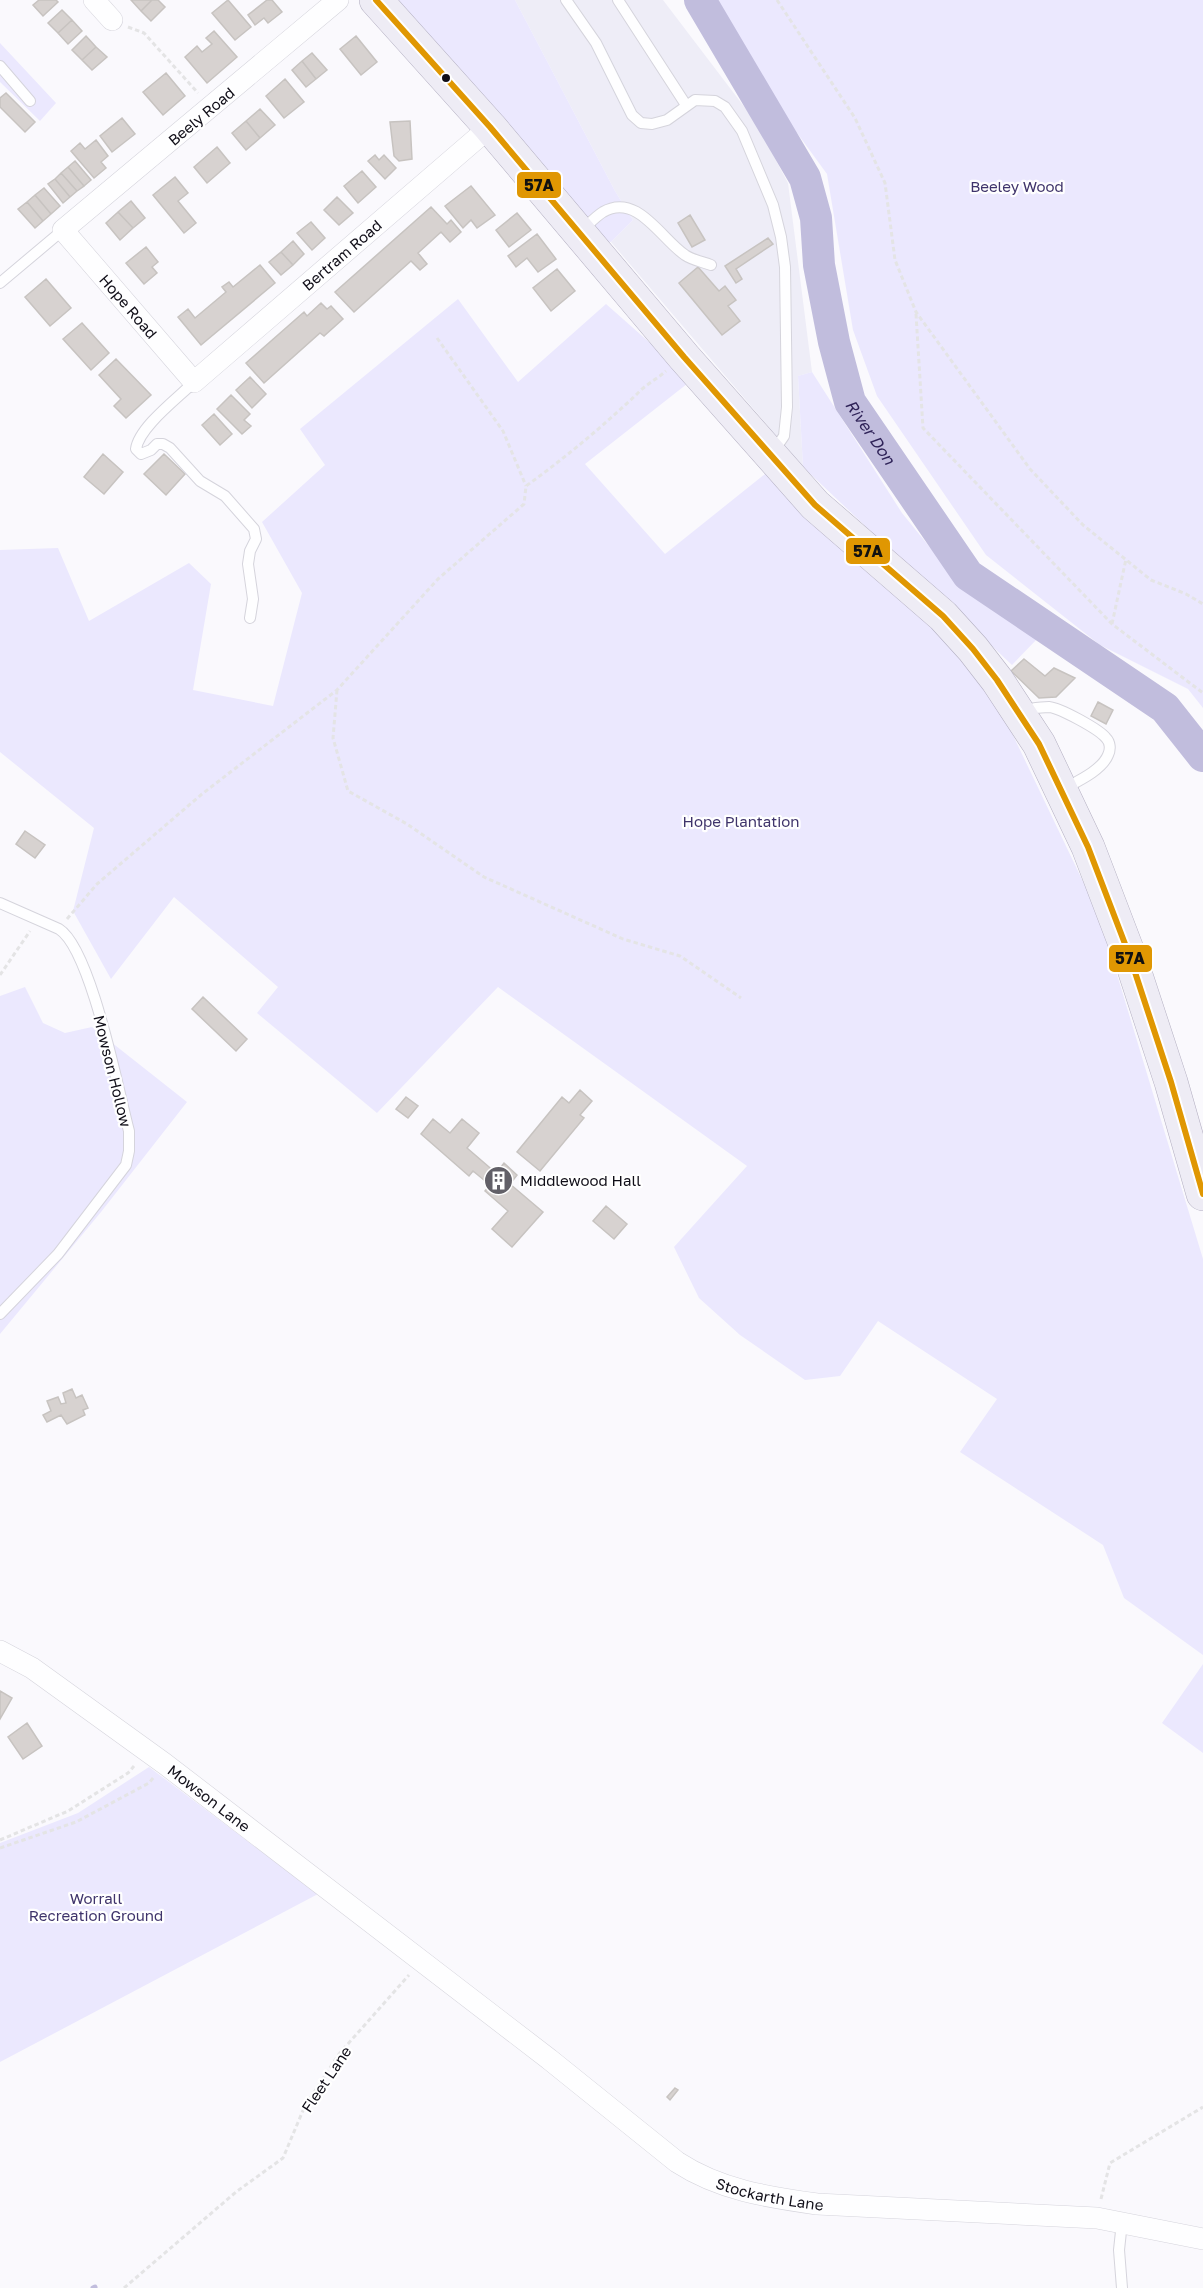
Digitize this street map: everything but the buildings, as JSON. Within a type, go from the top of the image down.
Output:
[{"type":"main road","points":[[376,0],[490,127],[684,357],[814,505],[942,616],[973,649],[1018,710],[1039,744],[1088,847],[1130,957],[1171,1082],[1203,1194]]},
{"type":"street","points":[[93,0],[112,20]]},
{"type":"street","name":"Beely Road","points":[[63,230],[338,0]]},
{"type":"street","name":"Bertram Road","points":[[194,382],[490,127]]},
{"type":"street","name":"Hope Road","points":[[63,230],[194,382]]},
{"type":"street","name":"Mowson Lane","points":[[0,1651],[32,1668],[165,1764],[417,1958]]},
{"type":"street","name":"Stockarth Lane","points":[[417,1958],[549,2059],[676,2162],[699,2177],[727,2187],[817,2204],[1097,2218],[1203,2239]]},
{"type":"lane","points":[[566,0],[596,43],[632,115],[641,123],[652,124],[667,120],[695,100],[705,100],[715,101],[725,107],[742,131],[773,205],[785,267],[787,407],[784,436],[779,447],[770,456]]},
{"type":"lane","points":[[618,0],[686,105]]},
{"type":"lane","points":[[0,66],[30,101]]},
{"type":"lane","points":[[579,233],[603,212],[614,208],[631,209],[648,219],[668,241],[686,256],[711,265]]},
{"type":"lane","points":[[0,283],[63,230]]},
{"type":"lane","points":[[194,382],[158,416],[137,442],[136,449],[141,454],[151,450],[157,444],[170,448],[200,482],[225,496],[254,529],[256,539],[250,551],[248,564],[253,599],[250,618]]},
{"type":"lane","points":[[1018,710],[1048,707],[1059,710],[1104,735],[1109,743],[1109,753],[1104,762],[1061,790]]},
{"type":"lane","name":"Mowson Hollow","points":[[0,903],[59,928],[66,933],[76,948],[97,1004],[129,1131],[126,1165],[58,1254],[0,1314]]},
{"type":"lane","points":[[1122,2222],[1119,2250],[1122,2288]]},
{"type":"path","points":[[777,0],[855,118],[885,183],[895,260],[916,312],[1030,469],[1083,525],[1151,580],[1186,594],[1203,604]]},
{"type":"path","points":[[112,20],[144,33],[211,108]]},
{"type":"path","points":[[916,312],[923,428],[1112,624],[1203,693]]},
{"type":"path","points":[[0,975],[30,930],[59,928],[97,884],[193,801],[338,690],[438,579],[524,504],[526,486],[503,431],[437,338]]},
{"type":"path","points":[[526,486],[556,464],[626,406],[638,393],[684,357]]},
{"type":"path","points":[[1112,624],[1126,559]]},
{"type":"path","points":[[338,690],[333,738],[348,791],[407,824],[484,877],[623,939],[680,956],[741,998]]},
{"type":"path","points":[[0,1840],[68,1811],[128,1773],[147,1751]]},
{"type":"path","points":[[0,1848],[76,1822],[149,1783],[165,1764]]},
{"type":"path","name":"Fleet Lane","points":[[124,2288],[236,2192],[283,2158],[304,2108],[339,2054],[393,1991],[417,1958]]},
{"type":"path","points":[[1097,2218],[1110,2163],[1203,2107]]},
{"type":"shaded area","points":[[515,0],[663,0],[755,121],[788,183],[812,372],[798,376],[803,467],[611,242],[633,220],[615,191]]},
{"type":"green space","points":[[380,0],[515,0],[615,191],[633,220],[611,242],[589,239]]},
{"type":"green space","name":"Beeley Wood","points":[[700,0],[1203,0],[1203,708],[1188,689],[1100,645],[986,555],[877,396],[853,330],[827,174]]},
{"type":"green space","points":[[0,43],[56,103],[40,121],[0,82]]},
{"type":"green space","name":"Hope Plantation","points":[[458,299],[518,382],[606,304],[692,380],[585,464],[665,554],[770,470],[956,641],[1010,729],[1099,915],[1203,1259],[1203,1655],[1124,1598],[1103,1545],[960,1452],[997,1399],[878,1321],[840,1376],[805,1380],[740,1335],[699,1298],[674,1247],[747,1166],[498,987],[377,1113],[257,1013],[278,987],[174,897],[111,979],[73,911],[94,828],[0,752],[0,550],[58,548],[89,621],[189,563],[211,584],[193,690],[273,706],[302,593],[262,522],[325,465],[300,429]]},
{"type":"green space","points":[[812,372],[902,513],[958,582],[1038,638],[1012,665],[803,467],[798,376]]},
{"type":"green space","points":[[25,987],[43,1023],[65,1033],[92,1027],[187,1102],[101,1212],[0,1334],[0,996]]},
{"type":"green space","points":[[1203,1664],[1203,1753],[1162,1723]]},
{"type":"green space","name":"Worrall Recreation Ground","points":[[149,1767],[318,1894],[0,2062],[0,1843],[78,1813]]},
{"type":"waterway","name":"River Don","points":[[700,0],[805,178],[816,218],[819,265],[834,342],[850,402],[968,575],[1165,708],[1203,756]]},
{"type":"transit line","name":"57A","points":[[376,0],[490,127],[684,357],[815,505],[943,616],[997,680],[1039,744],[1088,847],[1130,957],[1171,1082],[1203,1194]]},
{"type":"place","name":"Middlewood Hall","points":[[499,1180]]}]
